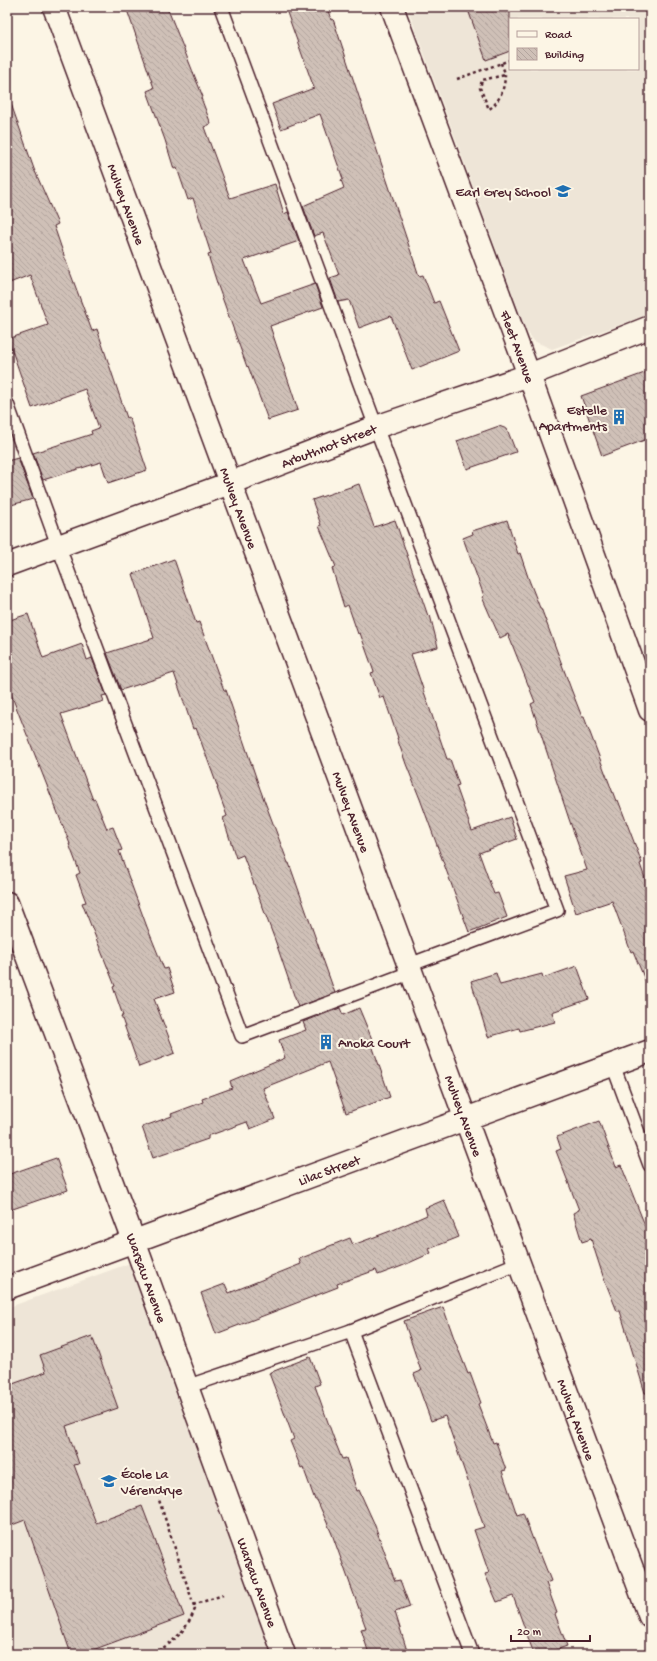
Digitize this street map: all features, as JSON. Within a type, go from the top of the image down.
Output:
[{"type":"street","name":"Mulvey Avenue","points":[[54,7],[650,1617]]},
{"type":"street","name":"Fleet Avenue","points":[[392,7],[529,375],[650,710]]},
{"type":"street","name":"Arbuthnot Street","points":[[7,565],[58,545],[230,484],[376,427],[529,375],[650,327]]},
{"type":"street","name":"Warsaw Avenue","points":[[7,903],[134,1241],[284,1654]]},
{"type":"street","name":"Lilac Street","points":[[7,1288],[650,1051]]},
{"type":"lane","points":[[7,404],[58,545],[242,1036],[557,910],[221,7]]},
{"type":"lane","points":[[613,1065],[650,1165]]},
{"type":"lane","points":[[186,1387],[351,1331],[519,1262]]},
{"type":"lane","points":[[351,1331],[472,1654]]},
{"type":"path","points":[[457,79],[509,60]]},
{"type":"path","points":[[501,63],[505,75],[499,100],[489,109],[480,88],[482,80],[505,75]]},
{"type":"path","points":[[153,1654],[166,1647],[182,1634],[195,1609],[159,1500]]},
{"type":"path","points":[[194,1605],[222,1595]]},
{"type":"shaded area","name":"Earl Grey School","points":[[407,7],[650,7],[650,314],[552,349],[534,341],[526,330]]},
{"type":"shaded area","name":"École La Vérendrye","points":[[133,1262],[274,1654],[7,1654],[7,1308]]},
{"type":"building","points":[[126,7],[167,7],[203,97],[201,98],[211,124],[204,127],[230,198],[275,184],[284,214],[288,212],[299,241],[244,260],[261,303],[315,284],[323,307],[270,326],[298,410],[268,420],[218,286],[208,255],[211,254],[193,198],[188,200],[177,168],[174,169],[147,91],[154,88]]},
{"type":"building","points":[[285,7],[327,7],[331,20],[333,19],[419,276],[423,275],[434,303],[439,301],[459,351],[412,370],[391,316],[359,328],[349,300],[338,302],[330,278],[339,275],[323,233],[314,236],[303,206],[344,188],[341,180],[343,179],[320,114],[281,129],[272,104],[314,88]]},
{"type":"building","points":[[467,7],[510,7],[509,51],[486,60]]},
{"type":"building","points":[[7,101],[10,101],[34,169],[58,224],[54,226],[67,264],[92,331],[97,329],[127,418],[129,417],[147,470],[108,483],[101,462],[43,480],[33,453],[92,434],[91,431],[99,428],[85,389],[32,408],[8,339],[48,325],[30,275],[7,284]]},
{"type":"building","name":"Estelle Apartments","points":[[650,371],[650,438],[602,456],[581,396]]},
{"type":"building","points":[[499,426],[507,429],[516,452],[467,469],[457,441]]},
{"type":"building","points":[[18,458],[33,499],[11,505],[7,490],[7,461]]},
{"type":"building","points":[[359,484],[374,527],[395,520],[428,616],[430,615],[438,647],[411,654],[447,759],[450,759],[459,785],[456,786],[472,831],[510,817],[517,839],[479,853],[494,894],[498,893],[507,917],[469,932],[406,764],[384,697],[380,698],[371,673],[374,672],[360,633],[358,634],[348,605],[344,607],[332,568],[336,567],[319,526],[321,525],[312,500]]},
{"type":"building","points":[[507,520],[518,554],[520,553],[582,717],[584,717],[616,801],[618,800],[642,863],[640,864],[650,893],[650,992],[633,951],[631,952],[612,901],[576,913],[564,876],[587,870],[531,704],[535,702],[508,634],[500,638],[482,597],[484,596],[463,538],[473,534],[472,531]]},
{"type":"building","points":[[174,559],[196,623],[199,622],[224,690],[226,690],[260,789],[289,863],[335,993],[298,1007],[243,855],[236,858],[223,818],[227,816],[218,788],[196,728],[193,729],[174,673],[121,690],[107,653],[154,638],[133,574]]},
{"type":"building","points":[[28,614],[43,658],[82,644],[87,660],[92,658],[106,695],[102,696],[104,701],[61,714],[93,800],[95,799],[107,829],[113,827],[122,850],[119,851],[147,927],[164,969],[167,968],[175,992],[154,999],[175,1053],[139,1067],[121,1016],[123,1016],[113,987],[115,986],[82,903],[86,902],[76,875],[80,873],[7,684],[7,621]]},
{"type":"building","points":[[577,966],[589,999],[552,1012],[555,1022],[520,1031],[519,1028],[488,1037],[471,981],[496,973],[500,985],[542,974],[543,978]]},
{"type":"building","points":[[340,1008],[343,1015],[359,1008],[374,1044],[372,1045],[390,1097],[346,1113],[328,1062],[263,1088],[275,1119],[250,1129],[247,1122],[208,1136],[208,1139],[153,1158],[142,1127],[203,1102],[202,1099],[232,1088],[230,1081],[285,1058],[279,1040],[306,1030],[303,1022]]},
{"type":"building","points":[[599,1121],[616,1167],[621,1165],[650,1238],[650,1393],[645,1393],[620,1311],[617,1311],[603,1276],[591,1239],[582,1242],[573,1213],[579,1210],[556,1151],[561,1149],[557,1137]]},
{"type":"building","points":[[56,1158],[68,1190],[7,1211],[7,1175]]},
{"type":"building","points":[[444,1200],[459,1237],[429,1249],[431,1253],[402,1266],[378,1275],[376,1270],[337,1284],[338,1287],[216,1334],[201,1293],[225,1284],[229,1293],[301,1264],[299,1259],[350,1238],[353,1245],[393,1230],[427,1215],[425,1208]]},
{"type":"building","points":[[443,1307],[468,1374],[470,1373],[481,1403],[478,1404],[493,1443],[496,1442],[506,1470],[502,1471],[517,1515],[523,1513],[538,1553],[540,1553],[551,1581],[546,1583],[557,1613],[555,1614],[567,1646],[545,1654],[534,1654],[513,1596],[497,1602],[485,1574],[489,1573],[474,1530],[484,1527],[445,1416],[431,1421],[414,1374],[421,1371],[404,1321]]},
{"type":"building","points":[[92,1336],[118,1408],[66,1426],[79,1464],[74,1465],[96,1523],[142,1506],[184,1616],[82,1654],[71,1654],[25,1520],[7,1527],[7,1386],[46,1372],[40,1355]]},
{"type":"building","points":[[310,1357],[320,1384],[315,1386],[342,1459],[346,1458],[357,1491],[359,1490],[374,1523],[395,1581],[400,1580],[410,1607],[395,1612],[408,1654],[369,1654],[361,1629],[366,1628],[332,1534],[317,1500],[315,1500],[303,1467],[301,1468],[290,1441],[294,1439],[269,1373]]},
{"type":"place","name":"Earl Grey School","points":[[563,191]]},
{"type":"place","name":"Estelle Apartments","points":[[619,417]]},
{"type":"place","name":"Anoka Court","points":[[326,1042]]},
{"type":"place","name":"École La Vérendrye","points":[[109,1481]]}]
